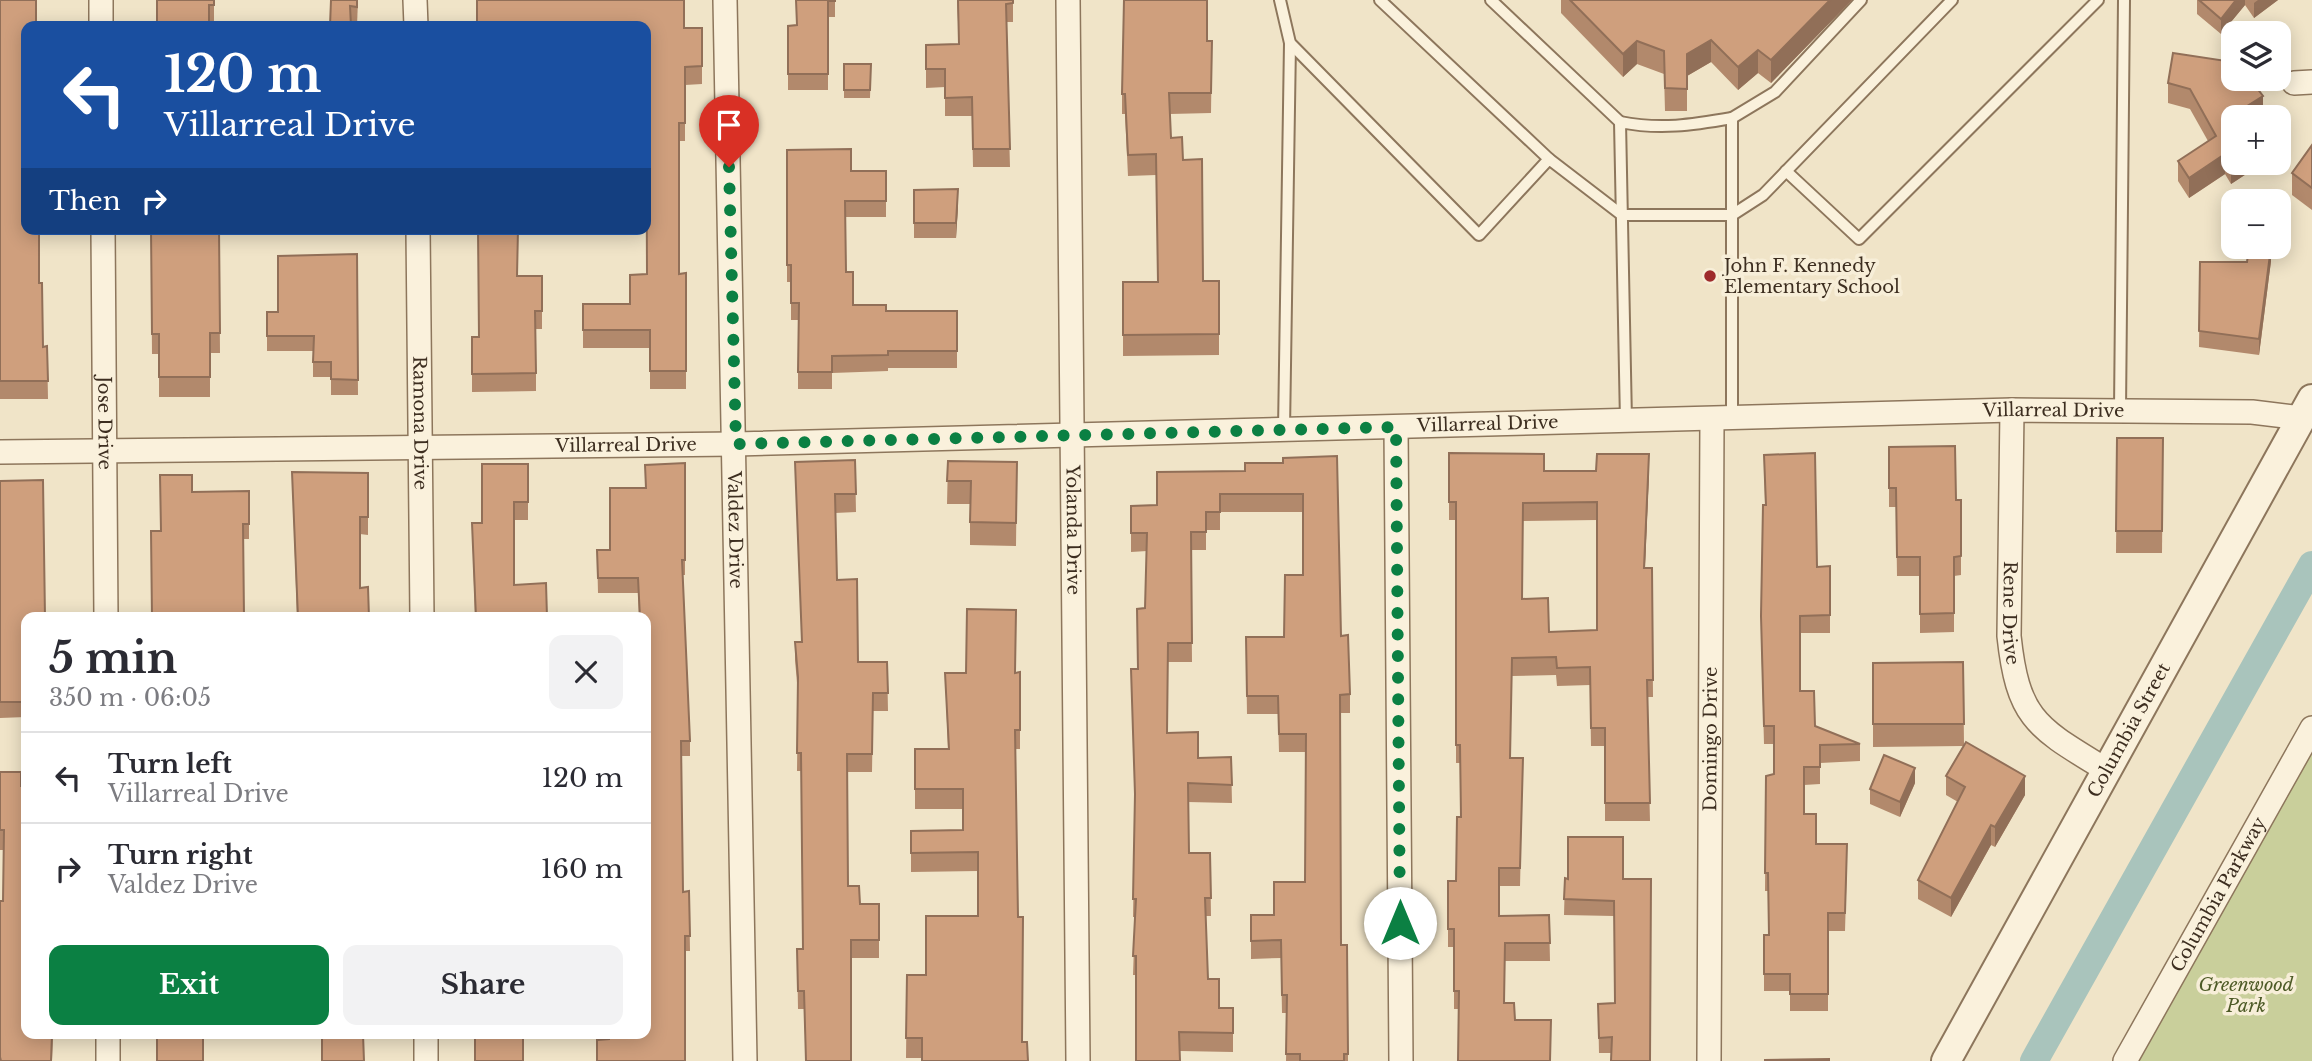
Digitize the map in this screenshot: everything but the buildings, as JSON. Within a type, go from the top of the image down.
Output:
[{"type":"street","points":[[101,0],[101,21]]},
{"type":"street","points":[[415,0],[415,21]]},
{"type":"street","name":"Valdez Drive","points":[[725,0],[736,444],[745,1061]]},
{"type":"street","name":"Yolanda Drive","points":[[1068,0],[1078,1061]]},
{"type":"street","name":"Jose Drive","points":[[103,235],[106,612]]},
{"type":"street","name":"Ramona Drive","points":[[418,235],[422,612]]},
{"type":"street","name":"Villarreal Drive","points":[[0,452],[736,444],[2012,410],[2252,412],[2307,408]]},
{"type":"street","name":"Columbia Street","points":[[1945,1061],[2307,408]]},
{"type":"street","name":"Rene Drive","points":[[2012,410],[2009,636],[2013,672],[2020,698],[2046,733],[2108,771]]},
{"type":"street","name":"Domingo Drive","points":[[1709,1061],[1722,418]]},
{"type":"street","points":[[1396,427],[1401,1061]]},
{"type":"street","name":"Columbia Parkway","points":[[2125,1061],[2312,728]]},
{"type":"street","points":[[108,1039],[108,1061]]},
{"type":"street","points":[[426,1039],[426,1061]]},
{"type":"lane","points":[[1280,0],[1290,43],[1284,430]]},
{"type":"lane","points":[[1380,0],[1549,159],[1622,215],[1732,215],[1763,195],[1951,0]]},
{"type":"lane","points":[[1491,0],[1620,122],[1647,128],[1674,128],[1732,118],[1775,92],[1861,0]]},
{"type":"lane","points":[[1786,172],[1859,240],[2098,0]]},
{"type":"lane","points":[[2120,411],[2124,0]]},
{"type":"lane","points":[[1290,43],[1479,235],[1549,159]]},
{"type":"lane","points":[[1722,418],[1732,215],[1732,118]]},
{"type":"lane","points":[[1620,122],[1626,421]]},
{"type":"green space","name":"Greenwood Park","points":[[2312,729],[2312,1061],[2137,1061]]},
{"type":"waterway","points":[[2034,1061],[2312,565]]},
{"type":"place","name":"John F. Kennedy Elementary School","points":[[1710,276]]},
{"type":"route","points":[[729,167],[736,444],[1396,427],[1400,923]]}]
